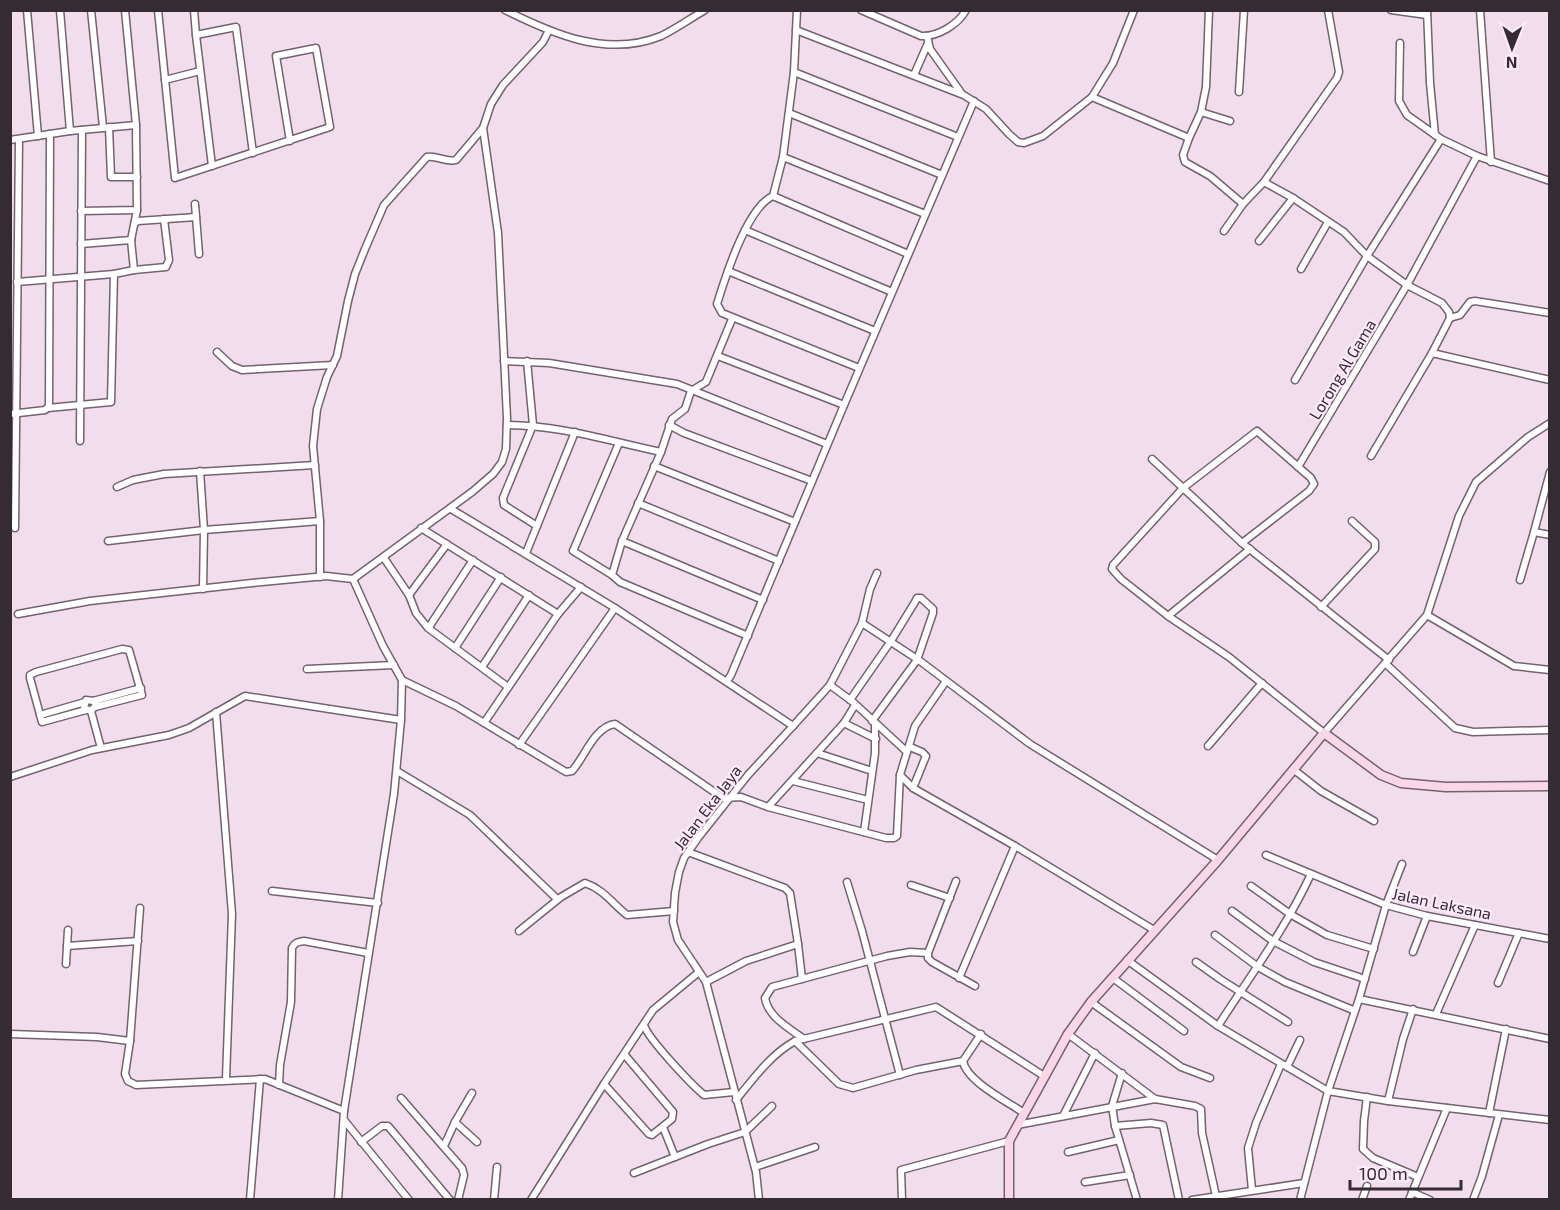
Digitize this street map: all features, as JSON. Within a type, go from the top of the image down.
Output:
[{"type":"street","points":[[27,10],[38,136]]},
{"type":"street","points":[[60,10],[70,131]]},
{"type":"street","points":[[91,10],[111,177],[137,177]]},
{"type":"street","points":[[125,10],[136,125],[137,210],[131,240],[134,270]]},
{"type":"street","points":[[158,10],[175,178],[290,141],[330,127],[316,48],[276,56],[290,141]]},
{"type":"street","points":[[194,10],[212,166]]},
{"type":"street","points":[[505,10],[548,32],[586,42],[624,45],[660,36],[705,10]]},
{"type":"street","points":[[797,10],[794,72],[789,113],[783,157],[773,196],[762,202],[746,230],[717,304],[722,314],[732,319],[859,368]]},
{"type":"street","points":[[861,10],[928,40],[930,49],[962,94]]},
{"type":"street","points":[[914,75],[928,40],[962,18],[966,10]]},
{"type":"street","points":[[796,30],[962,94],[986,109],[1018,142],[1024,144],[1043,136],[1092,97],[1113,63],[1134,10]]},
{"type":"street","points":[[1209,10],[1206,87],[1201,112],[1183,155],[1185,162],[1210,176],[1244,204]]},
{"type":"street","points":[[1239,92],[1244,10]]},
{"type":"street","points":[[1224,231],[1264,182],[1337,78],[1339,72],[1328,10]]},
{"type":"street","points":[[1295,380],[1438,137],[1430,83],[1427,13],[1391,10]]},
{"type":"street","points":[[1480,10],[1491,162]]},
{"type":"street","points":[[196,35],[236,27],[253,153]]},
{"type":"street","points":[[320,577],[320,521],[314,428],[317,409],[340,343],[355,274],[384,205],[427,157],[436,156],[456,160],[483,128],[491,104],[503,85],[543,42],[548,32]]},
{"type":"street","points":[[1400,43],[1402,109],[1438,137],[1477,156],[1550,181]]},
{"type":"street","points":[[165,80],[200,71]]},
{"type":"street","points":[[794,72],[958,137]]},
{"type":"street","points":[[1092,97],[1189,138]]},
{"type":"street","points":[[726,681],[731,675],[764,600],[827,444],[974,101]]},
{"type":"street","points":[[1201,112],[1230,121]]},
{"type":"street","points":[[789,113],[942,175]]},
{"type":"street","points":[[10,140],[82,129],[136,125]]},
{"type":"street","points":[[18,614],[90,601],[252,583],[320,577],[353,579],[421,528],[451,509],[493,474],[502,462],[506,449],[507,425],[498,233],[483,128]]},
{"type":"street","points":[[80,441],[82,129]]},
{"type":"street","points":[[48,408],[50,134]]},
{"type":"street","points":[[15,528],[13,414],[19,139]]},
{"type":"street","name":"Lorong Al Gama","points":[[1298,467],[1407,285],[1477,156]]},
{"type":"street","points":[[783,157],[925,214]]},
{"type":"street","points":[[1264,182],[1293,198],[1344,232],[1367,256],[1407,285],[1442,303],[1449,312],[1450,318],[1432,353],[1371,456]]},
{"type":"street","points":[[773,196],[908,255]]},
{"type":"street","points":[[1259,241],[1293,198]]},
{"type":"street","points":[[195,204],[200,254]]},
{"type":"street","points":[[81,211],[137,210]]},
{"type":"street","points":[[135,223],[196,217]]},
{"type":"street","points":[[17,282],[166,267],[169,260],[164,219]]},
{"type":"street","points":[[1301,269],[1328,222]]},
{"type":"street","points":[[746,230],[892,292]]},
{"type":"street","points":[[81,244],[131,240]]},
{"type":"street","points":[[728,271],[875,331]]},
{"type":"street","points":[[13,414],[111,402],[114,274]]},
{"type":"street","points":[[1450,318],[1460,315],[1470,302],[1475,301],[1550,313]]},
{"type":"street","points":[[612,575],[622,541],[661,452],[669,425],[674,416],[685,409],[689,393],[706,382],[732,319]]},
{"type":"street","points":[[217,352],[232,366],[242,370],[333,365]]},
{"type":"street","points":[[1432,353],[1550,380]]},
{"type":"street","points":[[718,356],[844,405]]},
{"type":"street","points":[[504,361],[527,361],[590,369],[677,384],[827,444]]},
{"type":"street","points":[[527,361],[533,425],[503,502],[504,505],[537,526]]},
{"type":"street","points":[[1009,1200],[1009,1141],[1068,1034],[1091,1002],[1218,860],[1427,615],[1459,516],[1476,482],[1528,436],[1550,423]]},
{"type":"street","points":[[507,425],[533,425],[575,432],[661,452]]},
{"type":"street","points":[[669,425],[684,433],[812,481]]},
{"type":"street","points":[[1242,543],[1312,488],[1314,484],[1311,478],[1255,431],[1183,488],[1113,565],[1113,572],[1168,616],[1229,657],[1324,733],[1382,775],[1401,783],[1446,787],[1550,786]]},
{"type":"street","points":[[526,554],[575,432]]},
{"type":"street","points":[[619,443],[573,551],[620,582],[748,636]]},
{"type":"street","points":[[1152,459],[1242,543],[1321,607],[1361,635],[1455,728],[1473,732],[1550,730]]},
{"type":"street","points":[[117,487],[134,480],[164,474],[315,465]]},
{"type":"street","points":[[654,466],[795,522]]},
{"type":"street","points":[[200,471],[204,530],[203,589]]},
{"type":"street","points":[[1520,580],[1550,472]]},
{"type":"street","points":[[638,503],[779,561]]},
{"type":"street","points":[[451,509],[615,608],[793,726]]},
{"type":"street","points":[[108,541],[204,530],[320,521]]},
{"type":"street","points":[[1321,607],[1375,549],[1375,542],[1352,521]]},
{"type":"street","points":[[421,528],[558,614]]},
{"type":"street","points":[[1534,532],[1550,535]]},
{"type":"street","points":[[622,541],[764,600]]},
{"type":"street","points":[[409,595],[447,544]]},
{"type":"street","points":[[1168,616],[1250,549]]},
{"type":"street","points":[[384,558],[409,595],[416,613],[429,627],[508,687]]},
{"type":"street","points":[[429,627],[473,560]]},
{"type":"street","name":"Jalan Eka Jaya","points":[[759,1200],[755,1167],[706,982],[678,940],[674,910],[679,872],[688,852],[748,775],[830,685],[862,623],[870,589],[877,573]]},
{"type":"street","points":[[455,648],[501,577]]},
{"type":"street","points":[[338,1200],[344,1111],[378,903],[396,771],[402,680],[382,646],[353,579]]},
{"type":"street","points":[[484,723],[558,614],[581,587]]},
{"type":"street","points":[[482,667],[529,595]]},
{"type":"street","points":[[768,807],[844,723],[853,702],[917,598],[921,598],[933,609],[933,613],[917,660],[874,723],[876,739],[864,832]]},
{"type":"street","points":[[519,745],[615,608]]},
{"type":"street","points":[[1427,615],[1514,666],[1550,670]]},
{"type":"street","points":[[862,623],[891,641],[1030,744],[1218,860]]},
{"type":"street","points":[[126,648],[130,652],[142,695],[91,707],[42,722],[30,678],[32,673],[126,648]]},
{"type":"street","points":[[307,669],[394,665]]},
{"type":"street","points":[[402,680],[456,706],[566,772],[572,771],[604,728],[615,724],[728,800],[741,797],[768,807],[886,838],[897,836],[900,775],[915,726],[946,681]]},
{"type":"street","points":[[1208,746],[1262,683]]},
{"type":"street","points":[[830,685],[908,750],[921,752],[926,756],[913,788]]},
{"type":"street","points":[[10,777],[101,748],[169,735],[189,728],[240,698],[252,696],[401,720]]},
{"type":"street","points":[[40,715],[85,702],[84,708],[91,707]]},
{"type":"street","points":[[91,707],[101,748]]},
{"type":"street","points":[[216,712],[232,914],[226,1079]]},
{"type":"street","points":[[844,723],[876,739]]},
{"type":"street","points":[[817,753],[872,771]]},
{"type":"street","points":[[1293,770],[1321,791],[1374,820]]},
{"type":"street","points":[[396,771],[444,798],[476,820],[557,899]]},
{"type":"street","points":[[900,775],[913,788],[1015,846],[1154,930]]},
{"type":"street","points":[[793,781],[868,800]]},
{"type":"street","points":[[959,978],[1015,846]]},
{"type":"street","points":[[688,852],[785,888],[790,893],[802,979]]},
{"type":"street","name":"Jalan Laksana","points":[[1266,855],[1386,905],[1427,916],[1550,939]]},
{"type":"street","points":[[1299,1200],[1328,1091],[1353,1010],[1359,999],[1386,905],[1402,864]]},
{"type":"street","points":[[1218,1026],[1258,967],[1311,874]]},
{"type":"street","points":[[956,881],[928,958],[975,986]]},
{"type":"street","points":[[847,882],[900,1075]]},
{"type":"street","points":[[519,932],[557,899],[585,883],[595,887],[627,915],[674,910]]},
{"type":"street","points":[[911,885],[950,898]]},
{"type":"street","points":[[1251,886],[1290,914],[1327,934],[1374,950]]},
{"type":"street","points":[[272,891],[378,903]]},
{"type":"street","points":[[140,908],[130,1041],[125,1074],[128,1081],[136,1085],[226,1079],[265,1079],[344,1111]]},
{"type":"street","points":[[1232,911],[1273,941],[1314,962],[1365,979]]},
{"type":"street","points":[[1413,952],[1427,916]]},
{"type":"street","points":[[1436,1014],[1475,925]]},
{"type":"street","points":[[66,964],[68,930]]},
{"type":"street","points":[[1498,982],[1519,933]]},
{"type":"street","points":[[1215,935],[1258,967],[1285,982],[1353,1010]]},
{"type":"street","points":[[67,946],[138,941]]},
{"type":"street","points":[[279,1085],[280,1065],[291,1002],[294,944],[304,941],[368,954]]},
{"type":"street","points":[[706,982],[746,961],[798,944]]},
{"type":"street","points":[[804,1039],[768,1010],[765,998],[772,987],[910,952],[928,953]]},
{"type":"street","points":[[1127,960],[1218,1026],[1328,1091],[1388,1101],[1550,1120]]},
{"type":"street","points":[[1196,962],[1288,1022]]},
{"type":"street","points":[[531,1200],[648,1017],[664,999],[699,972]]},
{"type":"street","points":[[1113,978],[1184,1031]]},
{"type":"street","points":[[1359,999],[1550,1039]]},
{"type":"street","points":[[1091,1002],[1181,1067],[1210,1078]]},
{"type":"street","points":[[736,1101],[772,1058],[785,1046],[795,1041],[936,1007],[1044,1076]]},
{"type":"street","points":[[1388,1101],[1403,1039],[1413,1010]]},
{"type":"street","points":[[644,1025],[651,1037],[704,1095],[734,1092]]},
{"type":"street","points":[[1489,1113],[1506,1029]]},
{"type":"street","points":[[10,1034],[97,1037],[130,1041]]},
{"type":"street","points":[[795,1041],[839,1084],[853,1088],[963,1061],[981,1034]]},
{"type":"street","points":[[1068,1034],[1155,1099]]},
{"type":"street","points":[[1252,1190],[1248,1148],[1256,1123],[1284,1066],[1300,1040]]},
{"type":"street","points":[[1063,1116],[1095,1053]]},
{"type":"street","points":[[604,1084],[649,1134],[652,1135],[672,1119],[673,1113],[624,1054]]},
{"type":"street","points":[[963,1061],[965,1069],[973,1078],[1024,1113]]},
{"type":"street","points":[[1122,1073],[1112,1106],[1114,1126],[1137,1200]]},
{"type":"street","points":[[250,1200],[260,1079]]},
{"type":"street","points":[[444,1146],[454,1122],[472,1093]]},
{"type":"street","points":[[1367,1097],[1363,1149],[1374,1158],[1418,1177]]},
{"type":"street","points":[[401,1098],[464,1172],[458,1200]]},
{"type":"street","points":[[1017,1125],[1155,1099],[1195,1106],[1201,1109],[1202,1133],[1220,1197]]},
{"type":"street","points":[[634,1173],[745,1132],[771,1106]]},
{"type":"street","points":[[1409,1200],[1447,1108]]},
{"type":"street","points":[[1473,1200],[1499,1115]]},
{"type":"street","points":[[344,1120],[409,1200]]},
{"type":"street","points":[[454,1122],[477,1142]]},
{"type":"street","points":[[1114,1126],[1151,1123],[1163,1125],[1179,1200]]},
{"type":"street","points":[[361,1142],[382,1126],[388,1126],[450,1200]]},
{"type":"street","points":[[663,1127],[675,1157]]},
{"type":"street","points":[[1068,1152],[1119,1140]]},
{"type":"street","points":[[902,1200],[901,1170],[1009,1141]]},
{"type":"street","points":[[755,1167],[815,1148]]},
{"type":"street","points":[[494,1200],[497,1167]]},
{"type":"street","points":[[1085,1182],[1130,1175]]},
{"type":"street","points":[[1192,1200],[1304,1184]]},
{"type":"street","points":[[1362,1200],[1367,1186]]},
{"type":"street","points":[[1412,1192],[1430,1200]]}]
